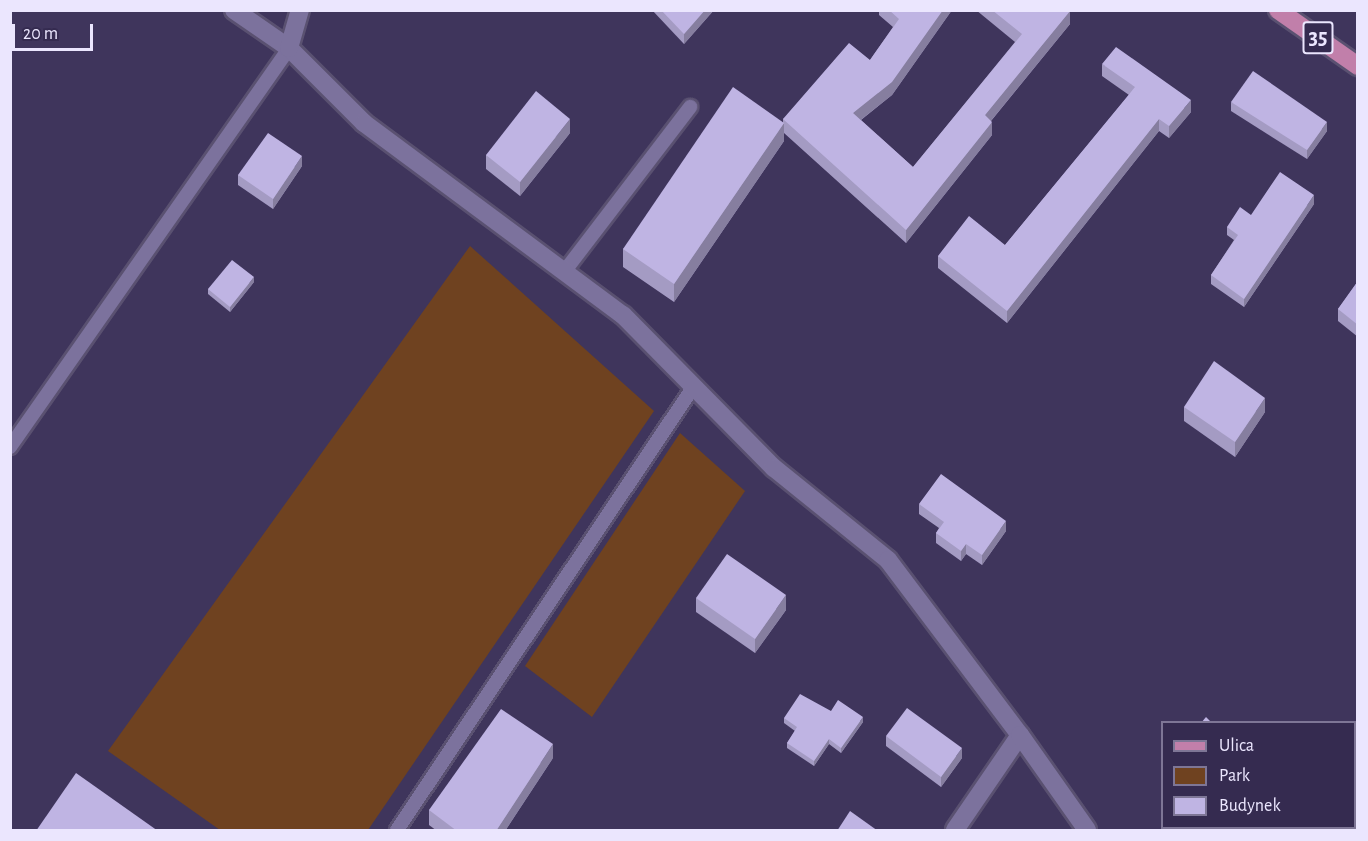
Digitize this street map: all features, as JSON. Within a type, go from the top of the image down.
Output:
[{"type":"main road","name":"35","points":[[1278,10],[1358,66]]},
{"type":"street","points":[[234,10],[290,48],[364,123],[623,315],[774,468],[888,560],[1020,735],[1087,831]]},
{"type":"street","points":[[290,48],[300,10]]},
{"type":"street","points":[[955,831],[1020,735]]},
{"type":"lane","points":[[10,447],[161,237],[290,48]]},
{"type":"lane","points":[[564,272],[690,107]]},
{"type":"lane","points":[[397,831],[694,386]]},
{"type":"green space","points":[[470,246],[654,411],[368,830],[220,830],[108,751]]},
{"type":"green space","points":[[680,433],[745,491],[592,717],[525,666]]},
{"type":"building","points":[[661,10],[705,10],[684,34]]},
{"type":"building","points":[[889,10],[943,10],[892,82],[853,113],[913,167],[1022,34],[992,10],[1070,11],[985,115],[992,122],[906,230],[783,119],[849,43],[870,60],[899,19]]},
{"type":"building","points":[[1116,47],[1191,100],[1169,126],[1159,119],[1007,311],[938,256],[969,216],[1005,245],[1135,87],[1102,64]]},
{"type":"building","points":[[1253,71],[1327,122],[1307,150],[1231,102]]},
{"type":"building","points":[[733,87],[784,123],[674,284],[623,249]]},
{"type":"building","points":[[536,91],[570,119],[520,182],[486,155]]},
{"type":"building","points":[[268,133],[302,156],[273,199],[238,175]]},
{"type":"building","points":[[1280,172],[1314,195],[1244,299],[1211,275],[1238,235],[1227,227],[1240,207],[1251,215]]},
{"type":"building","points":[[232,260],[254,277],[230,307],[208,289]]},
{"type":"building","points":[[1358,281],[1358,325],[1338,309]]},
{"type":"building","points":[[1214,361],[1265,398],[1235,442],[1184,407]]},
{"type":"building","points":[[941,474],[1006,521],[982,555],[966,544],[961,551],[936,533],[944,522],[919,504]]},
{"type":"building","points":[[727,554],[786,595],[755,639],[696,598]]},
{"type":"building","points":[[800,694],[831,711],[838,700],[863,717],[841,748],[829,739],[814,761],[787,743],[797,727],[784,718]]},
{"type":"building","points":[[907,708],[962,748],[941,777],[886,736]]},
{"type":"building","points":[[501,709],[553,744],[496,831],[457,831],[429,810]]},
{"type":"building","points":[[76,773],[158,831],[36,831]]},
{"type":"building","points":[[850,811],[878,831],[837,831]]}]
